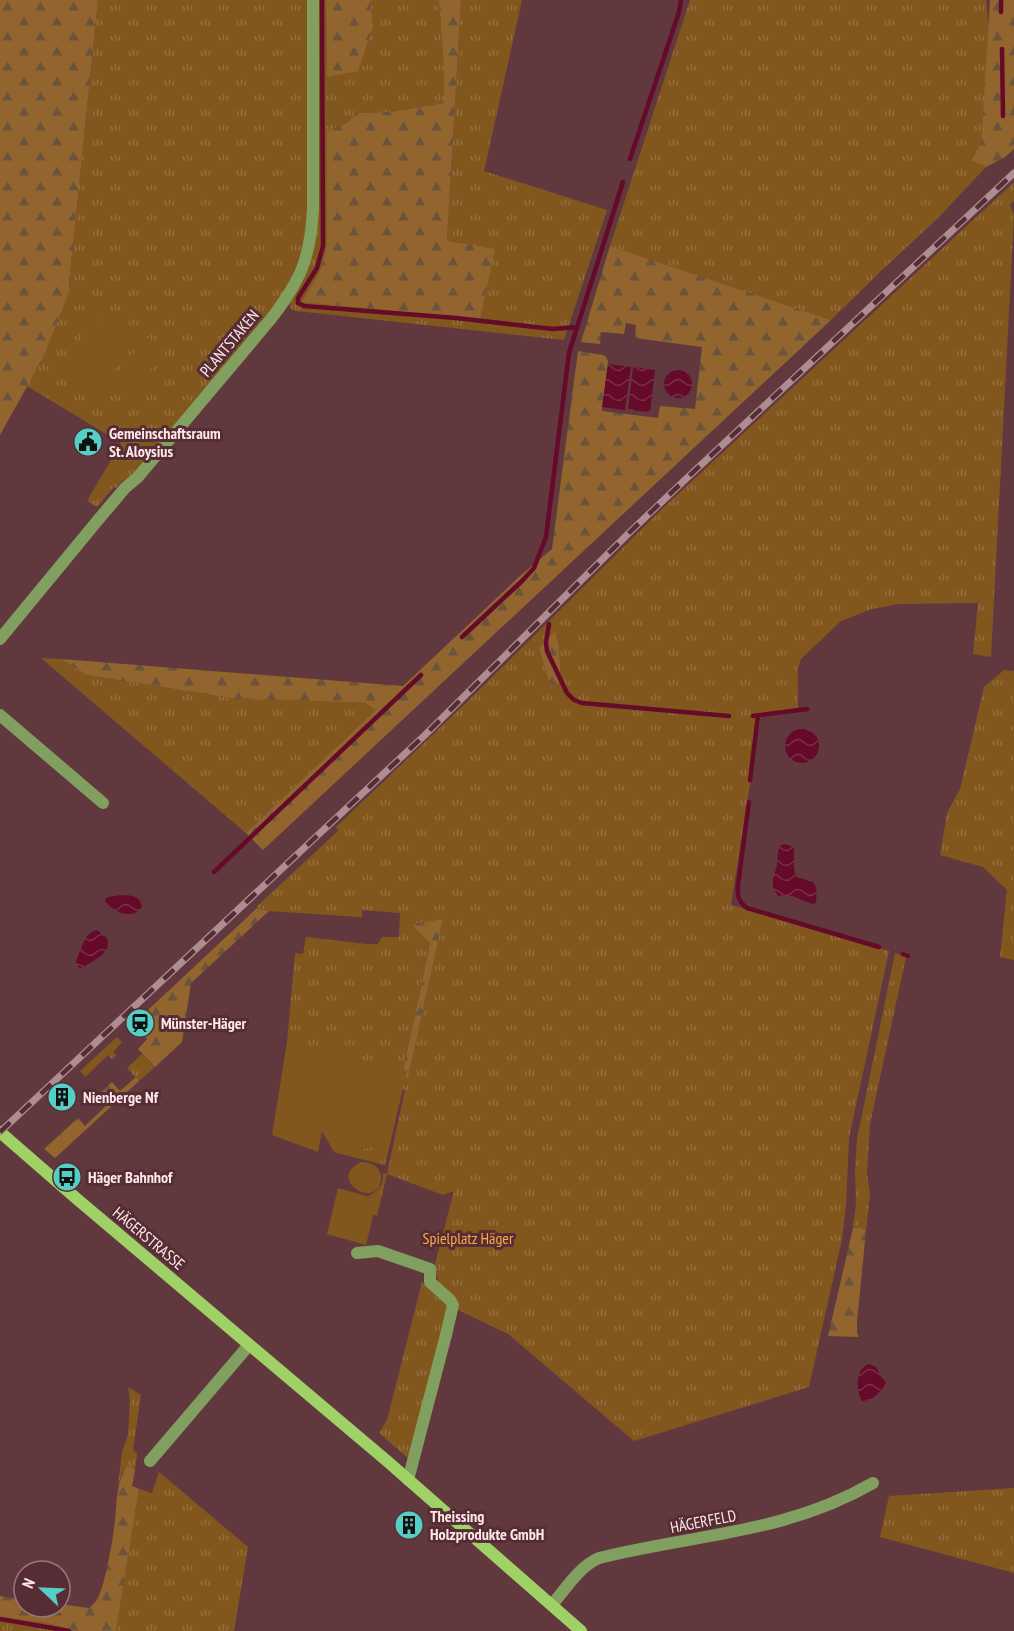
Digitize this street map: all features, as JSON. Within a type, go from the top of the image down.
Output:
[{"type":"main road","name":"HÄGERSTRASSE","points":[[0,1132],[408,1480],[581,1631]]},
{"type":"street","name":"PLANTSTAKEN","points":[[0,639],[89,530],[125,488],[138,477],[270,320],[301,273],[311,239],[313,208],[313,0]]},
{"type":"street","points":[[0,715],[102,803]]},
{"type":"street","points":[[357,1253],[378,1251],[430,1269],[430,1282],[453,1305],[408,1480]]},
{"type":"street","points":[[150,1461],[249,1345]]},
{"type":"street","name":"HÄGERFELD","points":[[552,1605],[584,1568],[599,1558],[786,1521],[813,1512],[873,1484]]},
{"type":"green space","points":[[0,0],[98,0],[70,290],[43,358],[0,435]]},
{"type":"green space","points":[[98,0],[307,0],[307,222],[298,262],[279,299],[135,474],[121,482],[116,488],[114,487],[97,507],[87,501],[121,443],[27,386],[43,358],[70,290]]},
{"type":"green space","points":[[318,0],[326,0],[327,77],[370,10],[370,0],[439,0],[444,103],[390,112],[356,113],[344,124],[327,130],[327,247],[320,271],[301,301],[447,241],[461,0],[522,0],[484,171],[607,210],[564,340],[291,309],[289,302],[306,270]]},
{"type":"green space","points":[[326,0],[370,0],[373,27],[358,71],[327,77]]},
{"type":"green space","points":[[439,0],[461,0],[447,241],[495,249],[480,319],[301,302],[320,271],[327,247],[327,130],[344,125],[356,113],[390,112],[444,103]]},
{"type":"green space","points":[[690,0],[986,0],[989,29],[981,143],[971,159],[986,167],[938,218],[831,320],[610,246]]},
{"type":"green space","points":[[990,0],[1014,0],[1014,149],[1005,157],[986,167],[971,160],[981,143]]},
{"type":"green space","name":"Spielplatz Häger","points":[[1014,182],[1014,201],[1010,205],[1014,215],[991,657],[973,654],[978,603],[898,604],[872,609],[841,621],[801,659],[798,668],[798,711],[761,714],[731,905],[889,951],[849,1138],[842,1239],[809,1387],[634,1441],[508,1334],[458,1310],[459,1303],[440,1286],[434,1268],[454,1191],[443,1195],[387,1174],[405,1090],[402,1089],[405,1078],[408,1078],[443,919],[413,924],[430,944],[403,1071],[287,1042],[295,953],[303,954],[306,937],[378,944],[382,937],[399,937],[400,913],[362,910],[362,917],[359,917],[269,911],[256,907],[338,831],[336,827],[467,702],[663,508]],"holes":[[[555,632],[559,646],[561,682],[544,662],[539,648]]]},
{"type":"green space","points":[[610,246],[831,320],[263,850],[246,833],[376,710],[366,703],[231,698],[87,675],[61,659],[403,686],[552,549],[578,351],[603,355],[608,361],[602,411],[658,418],[660,406],[695,409],[702,347],[635,338],[636,325],[626,323],[624,334],[601,332],[600,344],[581,342]]},
{"type":"green space","points":[[94,317],[133,340],[98,399],[59,376]]},
{"type":"green space","points":[[144,336],[164,347],[137,394],[117,383]]},
{"type":"green space","points":[[555,631],[559,646],[561,682],[551,687],[539,648]]},
{"type":"green space","points":[[41,658],[61,659],[87,675],[231,698],[367,703],[377,710],[246,833]]},
{"type":"green space","points":[[1004,670],[1014,671],[1014,960],[1000,957],[1007,890],[983,867],[940,855],[947,813],[960,789],[984,687]]},
{"type":"green space","points":[[257,908],[269,911],[191,983],[182,1042],[155,1067],[138,1049],[147,1039],[133,1024]]},
{"type":"green space","points":[[443,919],[408,1078],[405,1078],[406,1072],[403,1071],[430,944],[412,924]]},
{"type":"green space","points":[[895,953],[906,957],[870,1124],[867,1173],[870,1194],[866,1231],[862,1228],[853,1228],[856,1204],[857,1139]]},
{"type":"green space","points":[[117,1037],[122,1042],[113,1052],[116,1055],[112,1059],[108,1055],[85,1077],[80,1071]]},
{"type":"green space","points":[[287,1042],[407,1071],[389,1148],[378,1146],[350,1151],[349,1156],[334,1152],[322,1131],[318,1152],[272,1135]]},
{"type":"green space","points":[[142,1054],[155,1067],[139,1081],[127,1068]]},
{"type":"green space","points":[[136,1077],[139,1081],[55,1158],[44,1149],[78,1118],[85,1126],[109,1103],[100,1093],[112,1082],[120,1091]]},
{"type":"green space","points":[[378,1146],[389,1148],[385,1165],[349,1156],[350,1151]]},
{"type":"green space","points":[[361,1162],[372,1164],[380,1171],[381,1179],[378,1188],[372,1193],[364,1193],[351,1184],[349,1176],[351,1169]]},
{"type":"green space","points":[[383,1173],[387,1174],[377,1216],[373,1214],[376,1199],[368,1196],[380,1188]]},
{"type":"green space","points":[[338,1188],[377,1199],[366,1245],[327,1234]]},
{"type":"green space","points":[[853,1228],[862,1228],[866,1231],[857,1322],[859,1337],[828,1336]]},
{"type":"green space","points":[[422,1282],[449,1306],[410,1460],[379,1433],[387,1420]]},
{"type":"green space","points":[[128,1387],[141,1395],[133,1450],[137,1454],[135,1470],[132,1467],[122,1473],[118,1487],[122,1452],[128,1435],[130,1400]]},
{"type":"green space","points":[[127,1466],[135,1470],[132,1486],[139,1489],[116,1631],[72,1631],[47,1623],[16,1619],[72,1619],[72,1606],[89,1608],[96,1601],[109,1560],[123,1472]]},
{"type":"green space","points":[[159,1472],[248,1547],[234,1631],[116,1631],[139,1489],[152,1493]]},
{"type":"green space","points":[[1014,1488],[1014,1573],[880,1537],[889,1496]]},
{"type":"green space","points":[[0,1596],[12,1598],[12,1619],[0,1617]]},
{"type":"green space","points":[[0,1617],[47,1623],[72,1631],[0,1631]]},
{"type":"water","points":[[608,364],[631,367],[625,410],[602,407]]},
{"type":"water","points":[[633,367],[655,370],[650,412],[628,410]]},
{"type":"water","points":[[678,370],[688,374],[692,384],[688,394],[678,398],[668,394],[664,384],[668,374]]},
{"type":"water","points":[[802,729],[814,734],[819,746],[814,758],[802,763],[790,758],[785,746],[790,734]]},
{"type":"water","points":[[784,844],[794,849],[794,868],[798,878],[809,880],[816,887],[817,896],[814,904],[793,896],[778,896],[773,888],[778,851]]},
{"type":"water","points":[[115,895],[135,897],[141,902],[142,907],[133,914],[113,909],[105,901],[106,898]]},
{"type":"water","points":[[97,930],[107,938],[107,949],[100,957],[80,968],[76,961],[84,942],[92,932]]},
{"type":"water","points":[[869,1364],[876,1367],[886,1382],[877,1394],[865,1402],[859,1396],[858,1380],[861,1370]]},
{"type":"waterway","points":[[322,0],[323,246],[317,268],[298,298],[298,303],[304,306],[456,318],[553,329],[577,327]]},
{"type":"waterway","points":[[630,159],[681,0]]},
{"type":"waterway","points":[[1001,0],[1001,12]]},
{"type":"waterway","points":[[1002,49],[1003,116]]},
{"type":"waterway","points":[[462,637],[534,568],[546,537],[569,353],[623,182]]},
{"type":"waterway","points":[[549,624],[547,651],[567,693],[574,700],[582,703],[729,716]]},
{"type":"waterway","points":[[214,872],[421,675]]},
{"type":"waterway","points":[[753,716],[807,709]]},
{"type":"waterway","points":[[750,780],[758,716]]},
{"type":"waterway","points":[[749,802],[738,885],[740,901],[747,908],[879,947]]},
{"type":"waterway","points":[[903,954],[908,956]]},
{"type":"waterway","points":[[0,1619],[69,1631]]},
{"type":"railway","points":[[0,1132],[425,735],[633,529],[1014,173]]},
{"type":"place","name":"Gemeinschaftsraum St. Aloysius","points":[[88,442]]},
{"type":"place","name":"Münster-Häger","points":[[140,1023]]},
{"type":"place","name":"Nienberge Nf","points":[[62,1097]]},
{"type":"place","name":"Häger Bahnhof","points":[[67,1177]]},
{"type":"place","name":"Theissing Holzprodukte GmbH","points":[[409,1525]]}]
